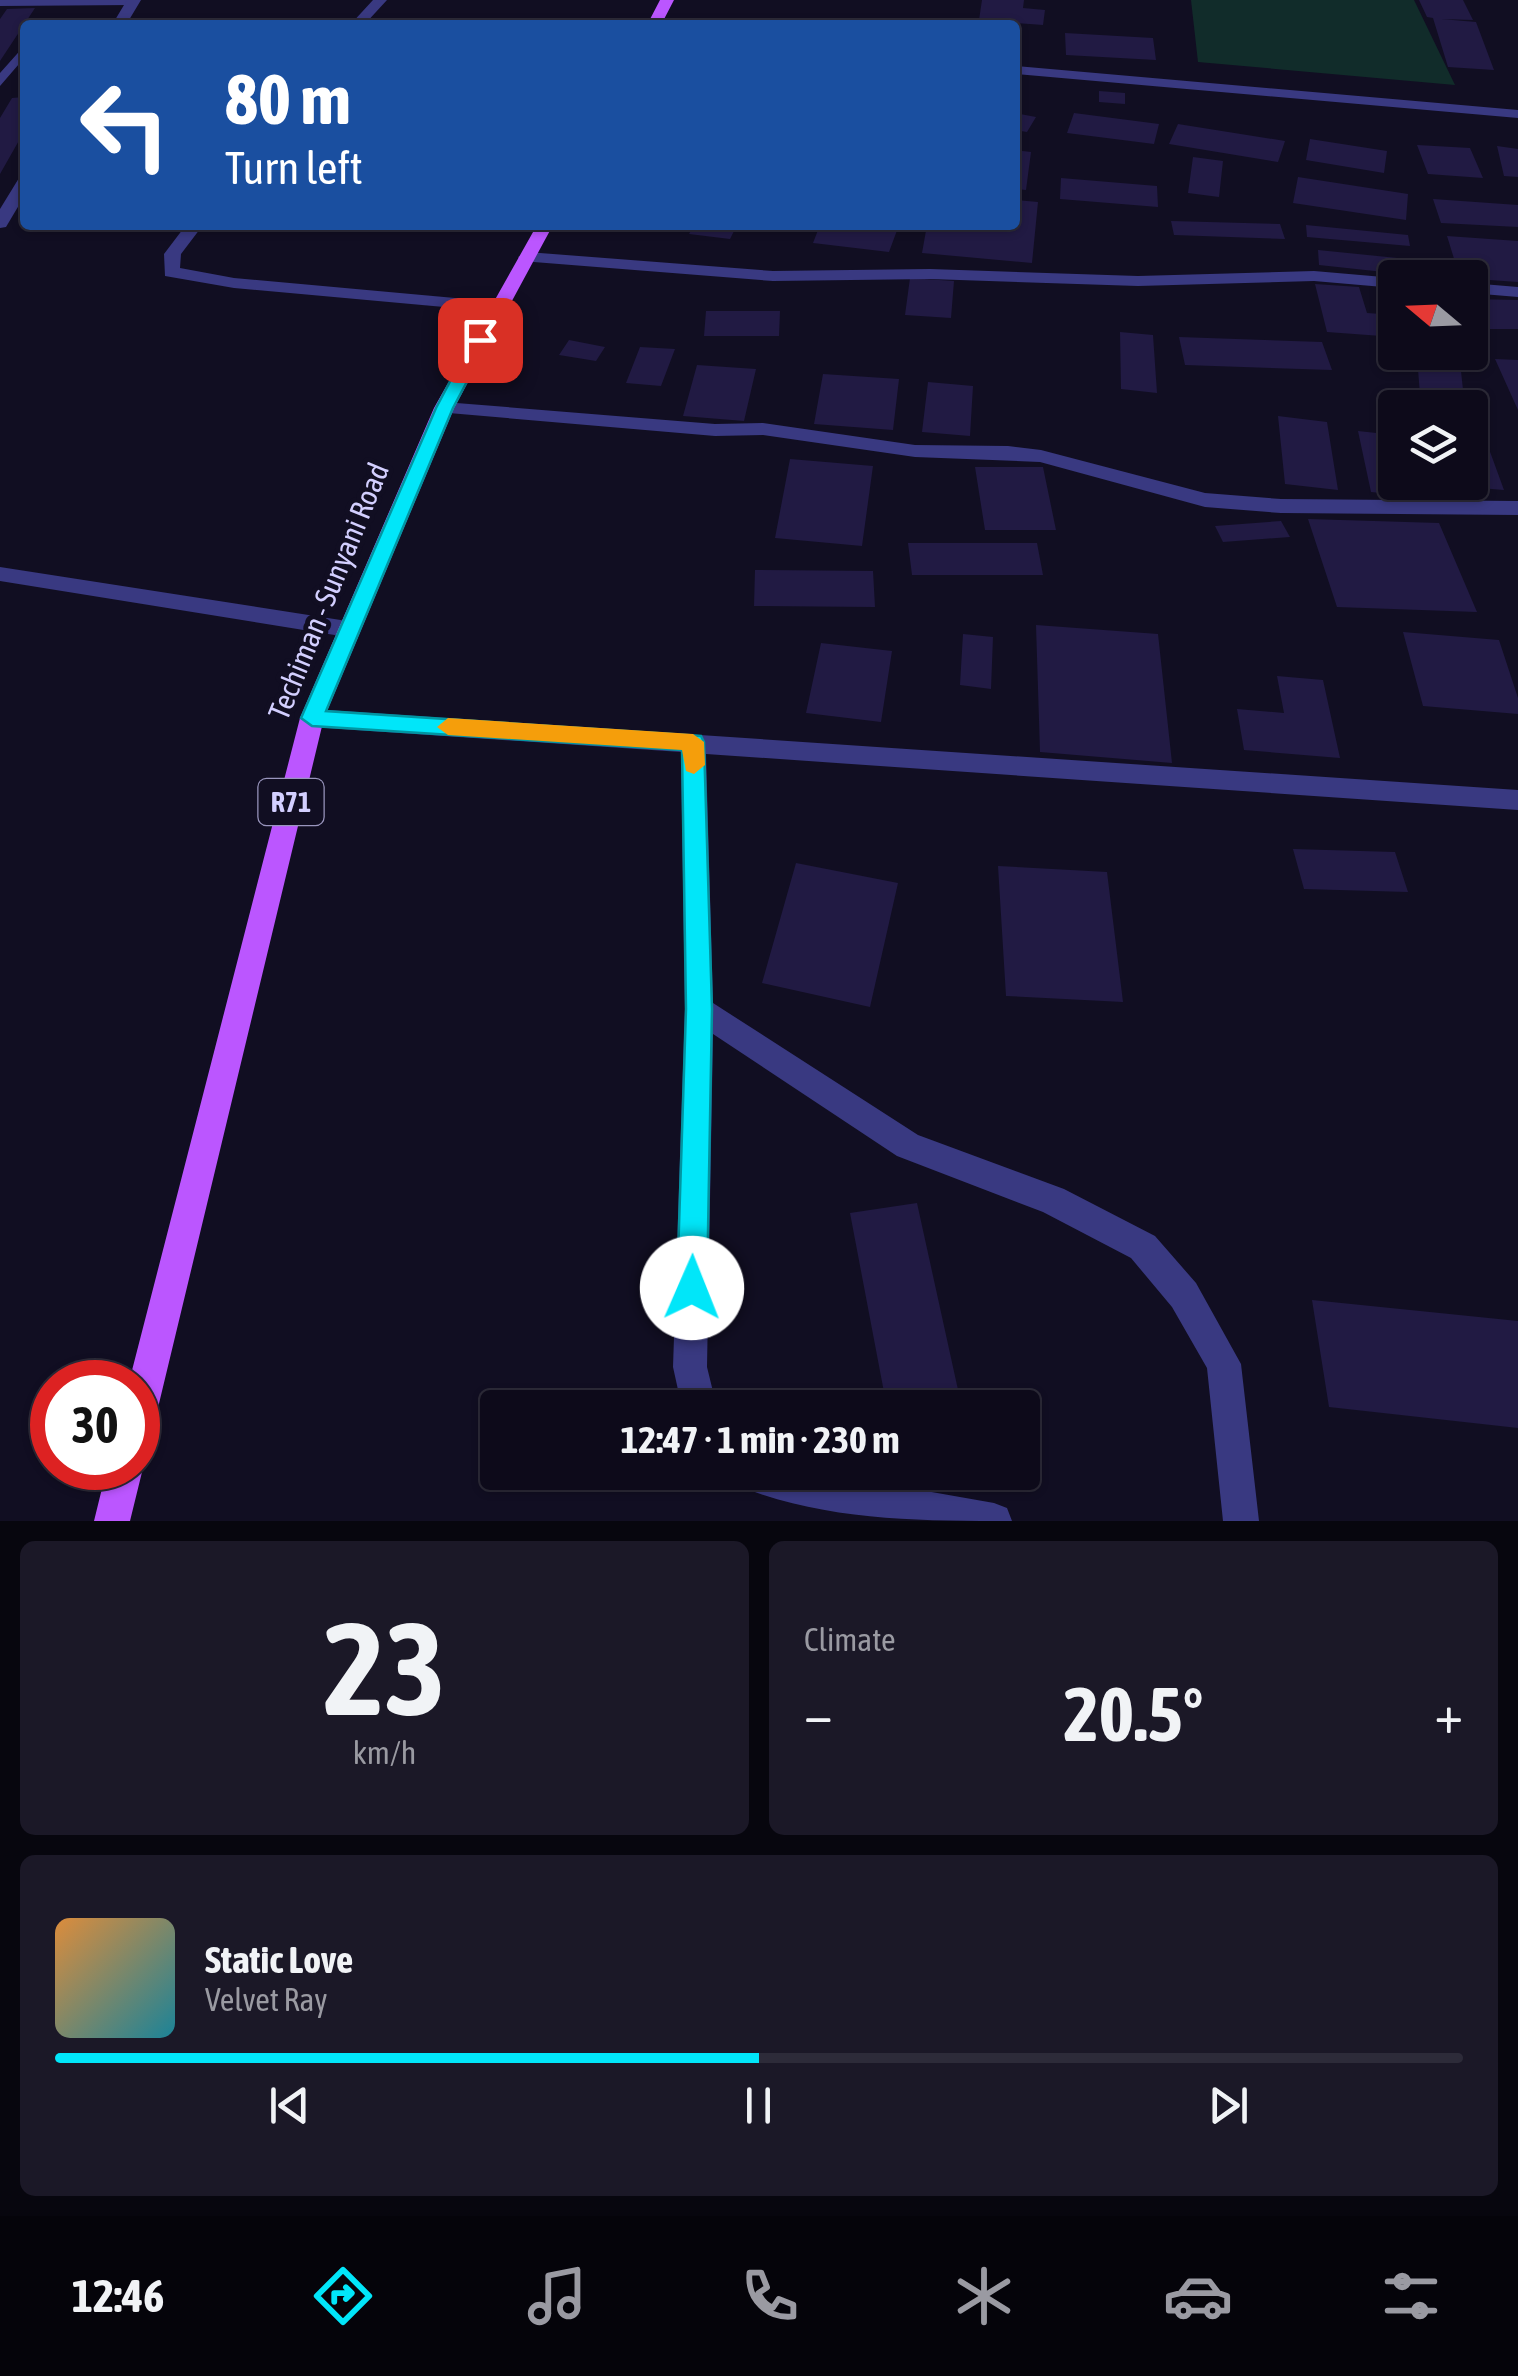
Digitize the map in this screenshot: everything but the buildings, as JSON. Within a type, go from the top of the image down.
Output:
[{"type":"main road","name":"Techiman - Sunyani Road","points":[[152,1360],[312,718],[444,408],[541,230]]},
{"type":"main road","points":[[112,1521],[120,1490]]},
{"type":"street","points":[[362,20],[380,0]]},
{"type":"street","points":[[1020,70],[1518,114]]},
{"type":"street","points":[[0,223],[14,189]]},
{"type":"street","points":[[190,230],[173,254],[170,272],[234,283],[498,306]]},
{"type":"street","points":[[527,257],[773,276],[930,274],[1138,280],[1314,276],[1378,282]]},
{"type":"street","points":[[1488,290],[1518,292]]},
{"type":"street","points":[[444,408],[715,430],[763,429],[915,451],[1008,452],[1041,456],[1205,500],[1281,506],[1518,508]]},
{"type":"street","points":[[0,574],[348,628]]},
{"type":"street","points":[[312,718],[1518,800]]},
{"type":"street","points":[[693,742],[699,1009],[690,1367],[696,1390]]},
{"type":"street","points":[[699,1009],[908,1146],[1053,1200],[1143,1247],[1184,1295],[1224,1364],[1241,1521]]},
{"type":"street","points":[[814,1490],[994,1521]]},
{"type":"lane","points":[[0,2],[134,0]]},
{"type":"lane","points":[[52,13],[61,2]]},
{"type":"lane","points":[[4,86],[20,58]]},
{"type":"green space","points":[[1191,0],[1414,0],[1455,85],[1198,62]]},
{"type":"slow traffic","points":[[448,727],[693,742],[694,765]]},
{"type":"route","points":[[480,340],[444,408],[312,718],[693,742],[699,1009],[692,1288]]}]
